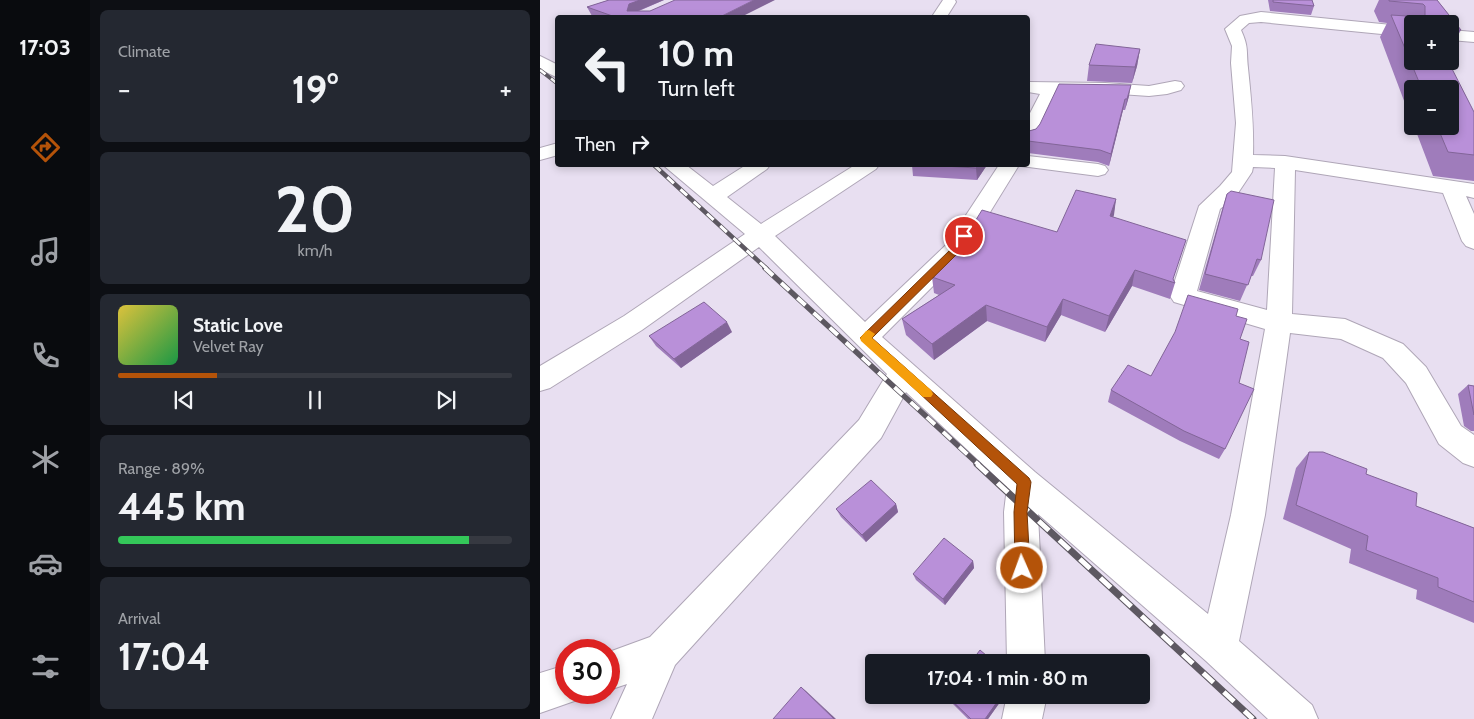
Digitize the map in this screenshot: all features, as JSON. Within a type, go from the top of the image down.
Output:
[{"type":"street","points":[[940,15],[949,2]]},
{"type":"street","points":[[1404,31],[1261,18],[1245,19],[1233,29],[1240,46],[1239,62],[1245,123],[1242,172],[1228,191],[1210,206],[1183,296],[1255,318],[1345,329],[1392,351],[1416,375],[1450,435],[1474,453]]},
{"type":"street","points":[[1459,36],[1474,37]]},
{"type":"street","points":[[540,60],[555,53]]},
{"type":"street","points":[[540,60],[555,71]]},
{"type":"street","points":[[1030,87],[1156,91],[1168,90],[1175,86]]},
{"type":"street","points":[[1030,131],[1051,89]]},
{"type":"street","points":[[540,154],[555,150]]},
{"type":"street","points":[[1244,161],[1285,162],[1463,189],[1474,240]]},
{"type":"street","points":[[1030,162],[1098,170]]},
{"type":"street","points":[[1219,648],[1248,515],[1279,322],[1285,162]]},
{"type":"street","points":[[675,167],[761,235],[865,338],[1024,482],[1219,648],[1298,719]]},
{"type":"street","points":[[712,197],[757,167]]},
{"type":"street","points":[[540,380],[634,323],[761,235],[866,167]]},
{"type":"street","points":[[865,338],[956,250],[1008,167]]},
{"type":"street","points":[[630,719],[662,652],[870,429],[903,372]]},
{"type":"street","points":[[1024,482],[1021,512],[1026,654]]},
{"type":"street","points":[[620,666],[662,652]]},
{"type":"street","points":[[540,693],[555,688]]},
{"type":"street","points":[[1022,719],[1025,704]]},
{"type":"building","points":[[609,0],[640,0],[629,4],[627,11],[650,11],[675,0],[754,0],[724,15],[610,15],[587,7]]},
{"type":"building","points":[[1273,0],[1312,0],[1314,6],[1273,2]]},
{"type":"building","points":[[1437,0],[1449,15],[1425,15],[1425,6],[1423,4],[1389,1]]},
{"type":"building","points":[[1391,15],[1404,16],[1404,46]]},
{"type":"building","points":[[1096,44],[1140,49],[1135,67],[1089,65]]},
{"type":"building","points":[[1414,70],[1453,70],[1458,80],[1418,80]]},
{"type":"building","points":[[1459,83],[1474,112],[1474,155],[1448,152],[1441,135],[1459,135]]},
{"type":"building","points":[[1059,84],[1131,85],[1127,99],[1125,99],[1111,154],[1100,150],[1030,141],[1030,131],[1036,129]]},
{"type":"building","points":[[1076,190],[1116,199],[1110,216],[1186,240],[1173,279],[1175,283],[1135,270],[1109,316],[1063,299],[1047,327],[986,305],[932,344],[902,319],[955,285],[932,277],[946,258],[963,241],[982,210],[1057,232]]},
{"type":"building","points":[[1231,191],[1274,200],[1261,260],[1257,259],[1248,285],[1205,274],[1227,194]]},
{"type":"building","points":[[1188,295],[1238,309],[1236,316],[1247,319],[1240,339],[1249,342],[1239,383],[1254,389],[1225,449],[1184,431],[1111,390],[1128,365],[1151,376],[1175,332]]},
{"type":"building","points":[[704,302],[727,322],[674,359],[649,336]]},
{"type":"building","points":[[1468,385],[1474,386],[1474,415]]},
{"type":"building","points":[[1309,452],[1323,452],[1367,469],[1366,474],[1417,493],[1416,506],[1474,528],[1474,602],[1438,587],[1438,578],[1366,550],[1368,536],[1296,505]]},
{"type":"building","points":[[871,480],[896,504],[862,535],[836,509]]},
{"type":"building","points":[[944,538],[973,561],[943,599],[913,574]]},
{"type":"building","points":[[801,687],[834,719],[773,719]]},
{"type":"building","points":[[955,704],[996,704],[985,719],[971,719]]},
{"type":"railway","points":[[540,70],[555,82]]},
{"type":"railway","points":[[656,167],[767,269]]},
{"type":"railway","points":[[765,268],[979,465]]},
{"type":"railway","points":[[977,464],[1253,719]]},
{"type":"slow traffic","points":[[869,334],[865,338],[927,394]]},
{"type":"route","points":[[964,236],[956,250],[865,338],[1024,482],[1021,512],[1022,568]]}]
